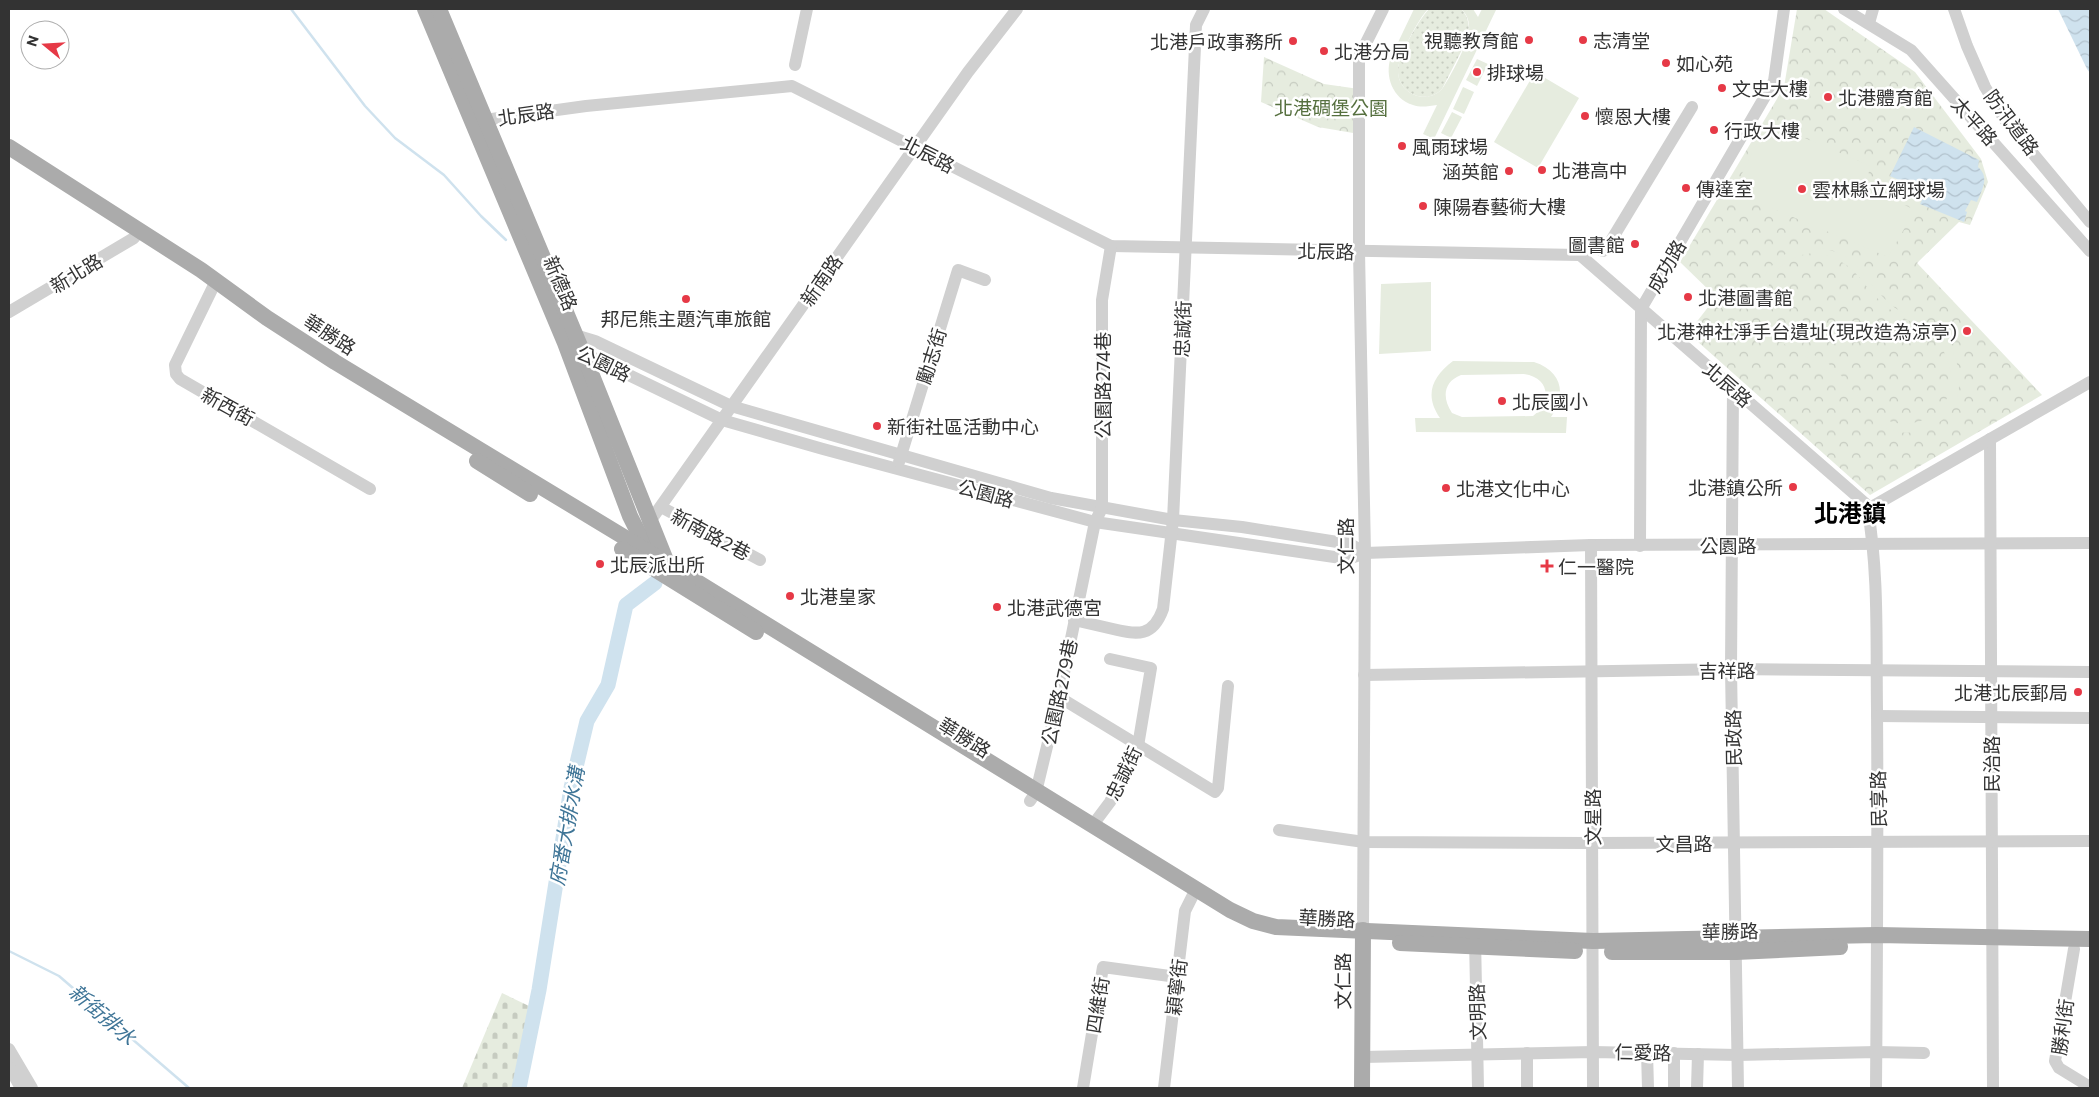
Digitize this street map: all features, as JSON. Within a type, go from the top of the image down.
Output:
[{"type":"main road","name":"新德路","points":[[425,9],[478,122],[570,339],[630,516],[641,542],[664,568]]},
{"type":"main road","name":"新德路","points":[[440,9],[478,122]]},
{"type":"main road","name":"華勝路","points":[[9,147],[213,286],[335,362],[641,542],[664,568],[1033,797],[1193,892],[1253,922],[1276,927],[1362,935],[1594,946],[1736,945],[1877,940],[1992,942],[2090,939]]},
{"type":"main road","name":"華勝路","points":[[9,158],[137,234]]},
{"type":"main road","name":"新德路","points":[[570,339],[583,353],[641,542]]},
{"type":"main road","name":"華勝路","points":[[1033,797],[1092,826],[1193,892]]},
{"type":"main road","name":"文仁路","points":[[1362,935],[1362,1088]]},
{"type":"main road","name":"華勝路","points":[[1992,942],[2082,949]]},
{"type":"street","points":[[795,65],[807,9]]},
{"type":"street","name":"新南路","points":[[641,542],[661,508],[731,406],[968,72],[1016,9]]},
{"type":"street","name":"忠誠街","points":[[1074,620],[1135,634],[1148,630],[1159,621],[1164,609],[1173,527],[1196,25],[1204,9]]},
{"type":"street","name":"文仁路","points":[[1362,935],[1365,553],[1359,57],[1383,9]]},
{"type":"street","name":"成功路","points":[[1640,546],[1641,309],[1774,81],[1784,9]]},
{"type":"street","name":"太平路","points":[[1844,9],[1870,23],[1911,50],[2090,251]]},
{"type":"street","points":[[1870,23],[1873,9]]},
{"type":"street","name":"防汛道路","points":[[1954,9],[1967,46],[1985,87],[2006,120],[2090,222]]},
{"type":"street","name":"北辰路","points":[[478,122],[586,106],[792,86],[1111,246],[1580,255],[1867,505],[1868,509]]},
{"type":"street","points":[[1580,255],[1583,244],[1588,244],[1603,251],[1606,250],[1692,106]]},
{"type":"street","name":"新北路","points":[[9,312],[137,234]]},
{"type":"street","name":"公園路274巷","points":[[1095,522],[1102,508],[1102,300],[1111,246]]},
{"type":"street","name":"勵志街","points":[[897,469],[958,270],[984,280]]},
{"type":"street","name":"新西街","points":[[213,286],[175,365],[176,374],[180,379],[370,489]]},
{"type":"street","name":"公園路","points":[[570,339],[595,341],[731,406],[1051,498],[1102,508],[1173,527]]},
{"type":"street","name":"公園路","points":[[583,353],[722,420],[1095,522],[1173,527],[1242,527],[1350,544],[1365,553],[1592,546],[1990,542],[2090,543]]},
{"type":"street","points":[[1868,509],[2090,382]]},
{"type":"street","name":"民政路","points":[[1733,389],[1732,670],[1738,1088]]},
{"type":"street","name":"民治路","points":[[1990,440],[1993,1088]]},
{"type":"street","name":"新南路2巷","points":[[661,508],[760,560]]},
{"type":"street","name":"民享路","points":[[1868,509],[1874,543],[1877,716],[1876,1088]]},
{"type":"street","name":"公園路279巷","points":[[1033,797],[1058,697],[1095,522]]},
{"type":"street","name":"文星路","points":[[1592,546],[1593,1088]]},
{"type":"street","name":"忠誠街","points":[[1092,826],[1110,802],[1138,746],[1151,668],[1110,659]]},
{"type":"street","name":"吉祥路","points":[[1364,675],[1876,669],[2090,672]]},
{"type":"street","points":[[1058,697],[1215,792],[1218,788],[1228,686]]},
{"type":"street","points":[[1877,716],[2090,718]]},
{"type":"street","name":"文昌路","points":[[1279,830],[1364,842],[1735,843],[2090,841]]},
{"type":"street","name":"穎寧街","points":[[1164,1088],[1185,911],[1193,892]]},
{"type":"street","name":"文明路","points":[[1475,941],[1479,1054],[1478,1088]]},
{"type":"street","name":"勝利街","points":[[2082,949],[2055,1062],[2059,1068],[2090,1088]]},
{"type":"street","name":"四維街","points":[[1083,1088],[1103,967],[1177,977]]},
{"type":"street","points":[[9,1049],[32,1088]]},
{"type":"street","name":"仁愛路","points":[[1362,1057],[1593,1052],[1698,1054],[1876,1052],[1924,1054]]},
{"type":"street","points":[[1647,1052],[1648,1088]]},
{"type":"street","points":[[1526,1053],[1527,1088]]},
{"type":"street","points":[[1674,1053],[1674,1088]]},
{"type":"street","points":[[1698,1054],[1698,1088]]},
{"type":"street","points":[[9,1067],[21,1088]]},
{"type":"green space","points":[[1414,9],[1428,9],[1401,56],[1398,70],[1402,85],[1407,91],[1421,97],[1435,94],[1442,89],[1462,52],[1469,28],[1468,18],[1461,9],[1473,9],[1478,17],[1482,9],[1496,10],[1434,139],[1423,134],[1437,105],[1419,106],[1406,102],[1395,92],[1390,79],[1389,64],[1391,57]]},
{"type":"green space","points":[[1429,9],[1461,9],[1467,19],[1469,34],[1442,89],[1435,94],[1421,97],[1407,91],[1399,78],[1398,70],[1401,56],[1410,38]]},
{"type":"green space","points":[[1797,9],[1824,9],[1915,72],[1981,159],[1988,182],[1970,225],[1959,222],[1917,263],[2042,395],[1870,495],[1688,333],[1716,297],[1680,262],[1784,87]]},
{"type":"green space","name":"北港碉堡公園","points":[[1264,57],[1324,84],[1359,89],[1359,134],[1318,127],[1261,102]]},
{"type":"green space","name":"排球場","points":[[1477,59],[1488,64],[1477,86],[1466,80]]},
{"type":"green space","points":[[1535,72],[1579,98],[1538,168],[1494,142]]},
{"type":"green space","name":"排球場","points":[[1463,87],[1474,92],[1464,114],[1453,109]]},
{"type":"green space","name":"排球場","points":[[1452,112],[1462,117],[1451,138],[1441,133]]},
{"type":"green space","name":"雲林縣立網球場","points":[[1767,122],[1871,166],[1864,186],[1915,210],[1888,257],[1733,192]]},
{"type":"green space","points":[[1806,247],[1836,252],[1847,258],[1855,264],[1889,303],[1938,332],[1948,344],[1955,357],[1959,372],[1959,387],[1956,401],[1949,413],[1938,423],[1923,430],[1906,433],[1891,430],[1878,424],[1824,369],[1777,339],[1764,324],[1758,302],[1763,281],[1768,271],[1775,262],[1786,254]],"holes":[[[1816,253],[1830,257],[1849,267],[1876,297],[1892,311],[1925,329],[1937,338],[1950,368],[1951,383],[1948,397],[1934,415],[1910,423],[1892,422],[1883,418],[1874,413],[1860,399],[1835,369],[1793,343],[1777,328],[1768,310],[1767,299],[1768,289],[1776,272],[1785,263],[1803,255]]]},
{"type":"green space","points":[[1431,282],[1431,351],[1379,354],[1381,284]]},
{"type":"green space","points":[[1453,361],[1534,362],[1543,366],[1551,371],[1559,384],[1559,400],[1551,417],[1567,417],[1566,433],[1416,432],[1415,418],[1440,418],[1432,402],[1432,394],[1435,380]],"holes":[[[1524,374],[1539,380],[1545,391],[1543,404],[1533,416],[1462,417],[1452,413],[1447,402],[1446,391],[1448,386],[1455,378],[1461,375]]]},
{"type":"green space","points":[[502,993],[529,1006],[522,1057],[515,1088],[462,1088]]},
{"type":"water","points":[[2058,9],[2090,9],[2090,73],[2087,69]]},
{"type":"water","points":[[1914,127],[1979,160],[1978,167],[1984,175],[1984,184],[1977,202],[1971,200],[1965,211],[1967,212],[1964,222],[1920,204],[1926,192],[1890,176]]},
{"type":"waterway","points":[[291,9],[365,106],[395,138],[444,175],[481,216],[506,240]]},
{"type":"waterway","name":"府番大排水溝","points":[[519,1088],[539,990],[571,788],[587,721],[608,685],[626,605],[655,583]]},
{"type":"waterway","name":"新街排水","points":[[9,951],[59,976],[189,1088]]},
{"type":"place","name":"視聽教育館","points":[[1529,40]]},
{"type":"place","name":"志清堂","points":[[1583,40]]},
{"type":"place","name":"北港戶政事務所","points":[[1293,41]]},
{"type":"place","name":"北港分局","points":[[1324,51]]},
{"type":"place","name":"如心苑","points":[[1666,63]]},
{"type":"place","name":"排球場","points":[[1477,72]]},
{"type":"place","name":"文史大樓","points":[[1722,88]]},
{"type":"place","name":"北港體育館","points":[[1828,97]]},
{"type":"place","name":"懷恩大樓","points":[[1585,116]]},
{"type":"place","name":"行政大樓","points":[[1714,130]]},
{"type":"place","name":"風雨球場","points":[[1402,146]]},
{"type":"place","name":"北港高中","points":[[1542,170]]},
{"type":"place","name":"涵英館","points":[[1509,171]]},
{"type":"place","name":"傳達室","points":[[1686,188]]},
{"type":"place","name":"雲林縣立網球場","points":[[1802,189]]},
{"type":"place","name":"陳陽春藝術大樓","points":[[1423,206]]},
{"type":"place","name":"圖書館","points":[[1635,244]]},
{"type":"place","name":"北港圖書館","points":[[1688,297]]},
{"type":"place","name":"邦尼熊主題汽車旅館","points":[[686,299]]},
{"type":"place","name":"北港神社淨手台遺址(現改造為涼亭)","points":[[1967,331]]},
{"type":"place","name":"北辰國小","points":[[1502,401]]},
{"type":"place","name":"新街社區活動中心","points":[[877,426]]},
{"type":"place","name":"北港鎮公所","points":[[1793,487]]},
{"type":"place","name":"北港文化中心","points":[[1446,488]]},
{"type":"place","name":"北辰派出所","points":[[600,564]]},
{"type":"place","name":"仁一醫院","points":[[1547,566]]},
{"type":"place","name":"北港皇家","points":[[790,596]]},
{"type":"place","name":"北港武德宮","points":[[997,607]]},
{"type":"place","name":"北港北辰郵局","points":[[2078,692]]},
{"type":"district","name":"北港鎮","points":[[1850,512]]}]
